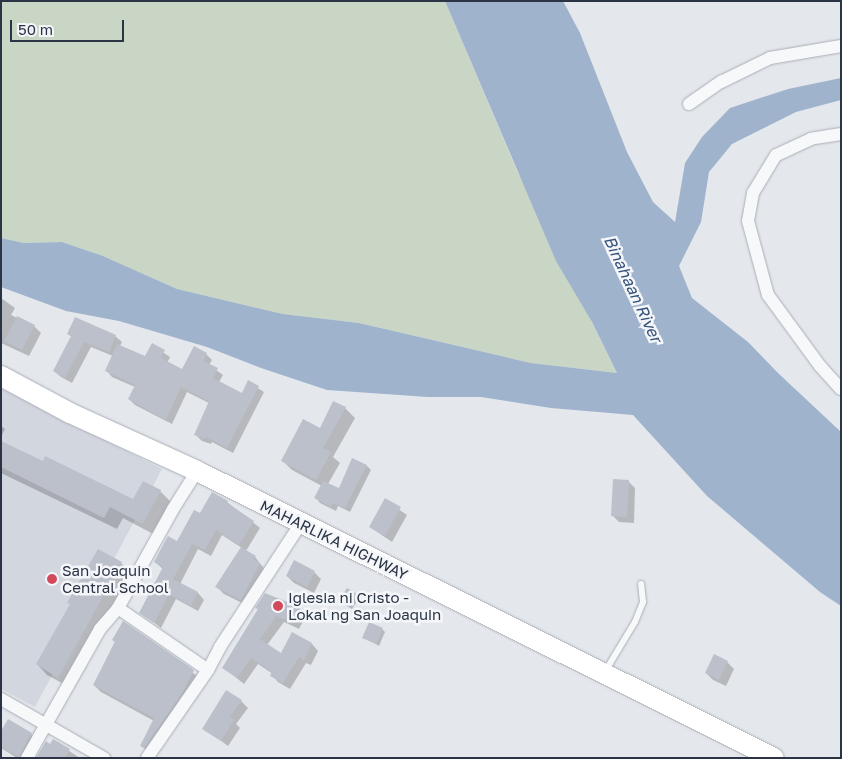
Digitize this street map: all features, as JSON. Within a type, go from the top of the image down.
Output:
[{"type":"highway","name":"MAHARLIKA HIGHWAY","points":[[1,376],[70,413],[197,472],[774,758]]},
{"type":"street","points":[[689,104],[721,82],[770,58],[841,46]]},
{"type":"street","points":[[841,134],[811,139],[776,156],[753,193],[748,221],[768,295],[820,366],[841,389]]},
{"type":"street","points":[[27,758],[100,629],[118,608],[173,509],[197,472]]},
{"type":"street","points":[[147,758],[208,670],[220,647],[301,523]]},
{"type":"street","points":[[118,608],[208,670]]},
{"type":"street","points":[[1,699],[104,758]]},
{"type":"lane","points":[[604,674],[635,622],[643,602],[641,584]]},
{"type":"shaded area","name":"San Joaquin Central School","points":[[1,388],[162,469],[35,707],[1,689]]},
{"type":"green space","points":[[1,1],[445,1],[517,171],[617,373],[531,363],[359,323],[283,314],[177,289],[103,256],[62,242],[24,243],[1,238]]},
{"type":"water","name":"Binahaan River","points":[[445,1],[563,1],[580,33],[627,152],[653,202],[675,222],[685,163],[702,137],[730,108],[788,89],[841,78],[841,100],[796,112],[732,144],[709,172],[701,222],[679,266],[692,298],[748,342],[841,432],[841,606],[820,592],[707,496],[633,415],[551,408],[481,397],[428,397],[327,390],[261,368],[207,347],[119,321],[66,311],[1,287],[1,238],[24,243],[62,242],[103,256],[177,289],[283,314],[359,323],[531,363],[617,373],[592,322],[556,261]]},
{"type":"building","points":[[17,316],[35,325],[22,350],[4,341]]},
{"type":"building","points":[[75,317],[116,335],[109,352],[84,342],[65,378],[53,371],[71,336],[67,334]]},
{"type":"building","points":[[152,343],[165,350],[161,358],[182,369],[194,346],[207,353],[203,361],[218,368],[213,378],[242,393],[248,380],[259,386],[227,448],[206,437],[205,439],[194,435],[209,401],[181,387],[166,420],[128,399],[135,385],[105,371],[117,344],[145,356]]},
{"type":"building","points":[[333,401],[346,407],[323,448],[331,452],[316,480],[281,461],[303,419],[320,428]]},
{"type":"building","points":[[1,441],[43,461],[45,456],[133,499],[143,481],[161,490],[143,524],[110,507],[104,518],[1,467]]},
{"type":"building","points":[[352,458],[367,465],[345,508],[333,503],[331,507],[314,498],[323,481],[339,488]]},
{"type":"building","points":[[613,479],[629,480],[627,517],[611,516]]},
{"type":"building","points":[[212,492],[228,501],[227,503],[254,521],[239,545],[216,530],[205,550],[192,544],[173,579],[198,592],[191,606],[169,594],[154,623],[139,613],[163,567],[154,562],[168,536],[177,541],[194,510],[200,513]]},
{"type":"building","points":[[385,498],[401,507],[385,536],[369,527]]},
{"type":"building","points":[[241,547],[256,556],[253,559],[260,563],[241,600],[215,587]]},
{"type":"building","points":[[98,549],[122,562],[58,678],[36,664],[70,604],[67,603]]},
{"type":"building","points":[[294,560],[315,571],[307,587],[286,576]]},
{"type":"building","points":[[347,588],[357,594],[349,607],[338,602]]},
{"type":"building","points":[[265,593],[300,607],[293,623],[276,616],[260,639],[281,653],[292,632],[312,643],[304,660],[299,657],[283,683],[270,676],[272,672],[251,658],[237,678],[222,668],[258,609],[255,608]]},
{"type":"building","points":[[123,621],[194,670],[181,695],[144,748],[140,746],[154,718],[93,685],[115,642],[112,640]]},
{"type":"building","points":[[369,622],[383,628],[376,644],[362,638]]},
{"type":"building","points":[[714,654],[728,661],[719,680],[705,673]]},
{"type":"building","points":[[226,690],[242,700],[230,717],[234,720],[221,741],[202,729]]},
{"type":"building","points":[[8,719],[32,733],[19,757],[1,747],[1,731]]},
{"type":"building","points":[[53,739],[70,749],[65,758],[36,758],[46,741],[50,744]]},
{"type":"place","name":"San Joaquin Central School","points":[[52,579]]},
{"type":"place","name":"Iglesia ni Cristo - Lokal ng San Joaquin","points":[[278,606]]}]
